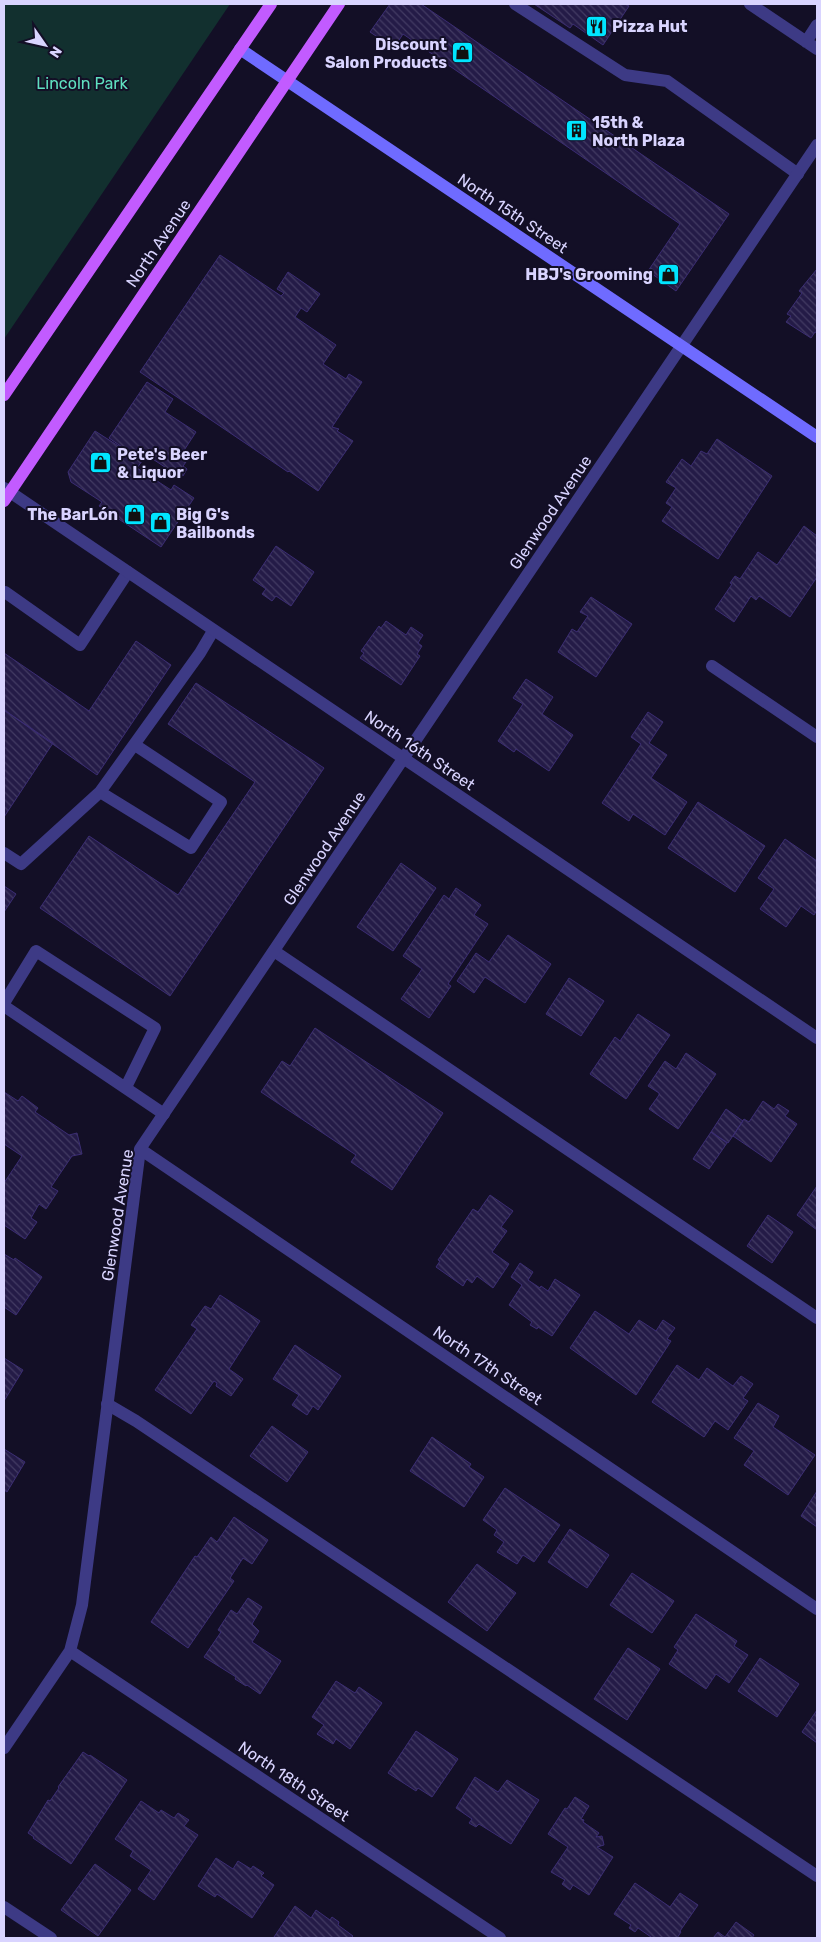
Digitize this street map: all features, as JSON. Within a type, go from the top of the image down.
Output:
[{"type":"main road","points":[[4,395],[271,4]]},
{"type":"main road","name":"North Avenue","points":[[6,494],[339,4]]},
{"type":"street","points":[[515,4],[625,75],[667,81],[798,174]]},
{"type":"street","points":[[750,4],[817,49]]},
{"type":"street","points":[[806,42],[817,25]]},
{"type":"street","name":"North 15th Street","points":[[240,49],[817,437]]},
{"type":"street","name":"Glenwood Avenue","points":[[4,1748],[70,1651],[82,1605],[140,1149],[817,145]]},
{"type":"street","name":"North 16th Street","points":[[6,494],[128,572],[817,1038]]},
{"type":"street","points":[[5,592],[80,646],[128,572]]},
{"type":"street","points":[[4,853],[21,864],[100,792],[200,653],[213,631]]},
{"type":"street","points":[[712,666],[817,737]]},
{"type":"street","points":[[100,792],[191,848],[221,802],[134,745]]},
{"type":"street","points":[[126,1087],[155,1028],[36,951],[4,1004],[164,1114]]},
{"type":"street","points":[[274,951],[817,1318]]},
{"type":"street","name":"North 17th Street","points":[[140,1149],[817,1609]]},
{"type":"street","points":[[107,1404],[136,1421],[817,1876]]},
{"type":"street","name":"North 18th Street","points":[[70,1651],[500,1938]]},
{"type":"street","points":[[4,1906],[51,1938]]},
{"type":"green space","name":"Lincoln Park","points":[[4,4],[230,4],[4,339]]},
{"type":"building","name":"15th & North Plaza","points":[[390,4],[421,4],[729,214],[676,291],[648,271],[680,224],[403,34],[394,48],[370,32]]},
{"type":"building","name":"Pizza Hut","points":[[534,4],[625,4],[629,6],[603,45],[573,24],[570,28]]},
{"type":"building","points":[[220,255],[281,296],[284,293],[277,289],[288,272],[320,294],[307,312],[301,308],[295,317],[336,345],[323,364],[346,379],[349,374],[362,382],[332,427],[339,429],[337,431],[353,441],[318,491],[140,372]]},
{"type":"building","points":[[817,269],[817,333],[815,332],[811,338],[786,322],[791,316],[787,314],[802,293],[799,291]]},
{"type":"building","points":[[147,382],[173,399],[165,412],[196,432],[179,458],[186,462],[183,466],[187,469],[183,476],[179,473],[177,475],[139,450],[135,456],[109,438]]},
{"type":"building","points":[[95,431],[142,461],[137,468],[171,490],[174,485],[194,498],[161,547],[99,506],[102,502],[71,482],[68,472]]},
{"type":"building","points":[[717,439],[772,476],[718,559],[662,521],[672,507],[666,503],[676,488],[666,482],[682,459],[691,466],[701,451],[707,454]]},
{"type":"building","points":[[804,526],[817,536],[817,577],[790,617],[759,596],[756,600],[751,596],[734,622],[715,609],[732,584],[730,583],[735,576],[740,579],[758,552],[777,565]]},
{"type":"building","points":[[276,546],[314,572],[291,606],[276,596],[272,601],[262,594],[266,589],[253,580]]},
{"type":"building","points":[[591,597],[632,624],[596,677],[558,652],[572,629],[577,632],[588,616],[580,612]]},
{"type":"building","points":[[386,621],[406,635],[411,627],[423,635],[418,643],[422,646],[417,654],[420,656],[401,685],[360,658],[364,653],[361,651],[379,626],[381,628]]},
{"type":"building","points":[[136,641],[171,665],[97,775],[4,710],[4,653],[89,711]]},
{"type":"building","points":[[526,679],[553,697],[542,714],[573,735],[549,771],[516,749],[514,752],[498,741],[523,704],[513,698]]},
{"type":"building","points":[[196,683],[324,768],[170,996],[40,908],[89,836],[178,895],[255,782],[168,724]]},
{"type":"building","points":[[4,710],[53,743],[4,817]]},
{"type":"building","points":[[648,712],[663,722],[649,743],[667,755],[651,778],[687,802],[665,835],[633,814],[629,821],[602,803],[641,744],[631,737]]},
{"type":"building","points":[[698,802],[765,846],[735,892],[668,848]]},
{"type":"building","points":[[785,839],[817,861],[817,910],[814,915],[801,906],[786,927],[760,909],[774,889],[758,878]]},
{"type":"building","points":[[401,863],[436,888],[393,951],[357,927]]},
{"type":"building","points":[[4,886],[16,894],[4,912]]},
{"type":"building","points":[[456,888],[481,905],[474,915],[488,924],[448,984],[451,986],[429,1018],[401,999],[422,969],[403,956],[444,895],[449,899]]},
{"type":"building","points":[[508,935],[551,964],[525,1003],[485,977],[474,993],[457,981],[476,953],[489,962]]},
{"type":"building","points":[[569,978],[604,1001],[581,1036],[546,1014]]},
{"type":"building","points":[[638,1014],[670,1035],[626,1099],[590,1074],[615,1037],[620,1041]]},
{"type":"building","points":[[315,1028],[443,1113],[392,1190],[351,1162],[356,1155],[261,1092],[282,1061],[290,1066]]},
{"type":"building","points":[[686,1053],[716,1074],[678,1129],[649,1109],[659,1093],[648,1086],[665,1061],[676,1069]]},
{"type":"building","points":[[4,1092],[18,1101],[22,1096],[38,1108],[35,1112],[69,1135],[77,1133],[82,1154],[72,1156],[51,1187],[58,1191],[46,1209],[39,1204],[31,1218],[37,1222],[25,1239],[4,1225],[4,1183],[22,1156],[4,1144]]},
{"type":"building","points":[[763,1101],[774,1109],[778,1104],[789,1111],[785,1116],[797,1124],[771,1162],[733,1136],[744,1119],[749,1122]]},
{"type":"building","points":[[726,1109],[743,1121],[728,1143],[711,1132]]},
{"type":"building","points":[[711,1132],[727,1143],[709,1169],[693,1159]]},
{"type":"building","points":[[817,1186],[817,1230],[797,1215]]},
{"type":"building","points":[[490,1195],[513,1211],[501,1227],[507,1231],[492,1252],[509,1264],[493,1288],[477,1276],[472,1283],[467,1279],[463,1286],[436,1267],[440,1261],[438,1260],[473,1209],[478,1212]]},
{"type":"building","points":[[768,1215],[793,1232],[772,1263],[747,1246]]},
{"type":"building","points":[[4,1254],[14,1260],[15,1258],[42,1277],[16,1315],[4,1307]]},
{"type":"building","points":[[520,1263],[533,1272],[528,1280],[540,1288],[541,1286],[548,1291],[555,1279],[580,1295],[552,1336],[538,1327],[537,1329],[530,1325],[532,1322],[509,1305],[522,1285],[511,1277]]},
{"type":"building","points":[[220,1295],[260,1321],[229,1369],[243,1379],[231,1396],[216,1386],[217,1383],[214,1381],[191,1414],[155,1390],[197,1329],[191,1325],[205,1306],[211,1309]]},
{"type":"building","points":[[595,1311],[629,1334],[639,1320],[656,1331],[663,1320],[675,1328],[667,1339],[671,1341],[636,1395],[570,1348]]},
{"type":"building","points":[[295,1345],[341,1376],[318,1410],[313,1406],[307,1415],[292,1405],[299,1395],[273,1379]]},
{"type":"building","points":[[4,1358],[23,1370],[4,1401]]},
{"type":"building","points":[[677,1365],[699,1380],[707,1368],[733,1386],[741,1376],[753,1384],[743,1398],[748,1401],[728,1430],[715,1421],[704,1437],[652,1402]]},
{"type":"building","points":[[758,1403],[779,1416],[773,1427],[815,1455],[788,1495],[744,1465],[754,1451],[734,1438]]},
{"type":"building","points":[[272,1426],[308,1452],[287,1482],[250,1456]]},
{"type":"building","points":[[432,1437],[471,1464],[469,1467],[484,1477],[464,1507],[410,1471]]},
{"type":"building","points":[[4,1449],[25,1462],[7,1492],[4,1490]]},
{"type":"building","points":[[505,1488],[560,1525],[534,1562],[523,1555],[517,1564],[497,1552],[504,1542],[494,1535],[497,1530],[483,1520]]},
{"type":"building","points":[[817,1491],[817,1527],[801,1516]]},
{"type":"building","points":[[234,1517],[268,1540],[252,1564],[243,1558],[230,1578],[234,1581],[188,1648],[151,1622],[195,1556],[197,1557],[211,1537],[217,1542]]},
{"type":"building","points":[[570,1529],[609,1555],[587,1588],[548,1562]]},
{"type":"building","points":[[477,1564],[516,1593],[487,1631],[448,1602]]},
{"type":"building","points":[[632,1573],[674,1601],[652,1633],[610,1605]]},
{"type":"building","points":[[248,1598],[262,1607],[252,1624],[259,1631],[252,1642],[281,1661],[260,1694],[204,1657],[221,1632],[218,1630],[231,1610],[237,1614]]},
{"type":"building","points":[[696,1614],[737,1641],[734,1646],[748,1655],[729,1683],[716,1674],[706,1689],[669,1664],[678,1650],[674,1647]]},
{"type":"building","points":[[628,1648],[660,1669],[627,1720],[594,1699]]},
{"type":"building","points":[[760,1658],[799,1684],[777,1717],[738,1691]]},
{"type":"building","points":[[336,1681],[355,1693],[359,1687],[382,1703],[350,1749],[336,1739],[333,1744],[317,1734],[324,1725],[312,1717]]},
{"type":"building","points":[[817,1710],[817,1743],[802,1732]]},
{"type":"building","points":[[416,1731],[458,1759],[432,1797],[418,1788],[416,1791],[388,1773]]},
{"type":"building","points":[[83,1752],[127,1780],[71,1864],[28,1833],[48,1800],[50,1801]]},
{"type":"building","points":[[475,1777],[498,1792],[507,1780],[539,1800],[511,1844],[479,1824],[476,1827],[469,1823],[472,1819],[456,1808]]},
{"type":"building","points":[[575,1797],[589,1806],[581,1819],[599,1833],[596,1837],[602,1836],[604,1845],[597,1847],[613,1857],[589,1895],[573,1885],[570,1890],[562,1884],[565,1880],[551,1872],[568,1847],[548,1834],[565,1808],[567,1809]]},
{"type":"building","points":[[141,1801],[159,1813],[161,1810],[174,1818],[178,1813],[189,1820],[184,1826],[198,1835],[154,1900],[138,1889],[151,1870],[130,1856],[133,1851],[115,1839]]},
{"type":"building","points":[[216,1858],[233,1869],[238,1861],[251,1869],[253,1866],[264,1873],[261,1876],[274,1885],[252,1918],[217,1894],[215,1897],[198,1886]]},
{"type":"building","points":[[95,1864],[131,1890],[98,1936],[61,1910]]},
{"type":"building","points":[[635,1883],[670,1907],[680,1893],[698,1905],[677,1938],[650,1938],[638,1928],[635,1932],[629,1928],[631,1925],[614,1914]]},
{"type":"building","points":[[295,1906],[311,1918],[316,1910],[330,1920],[332,1917],[339,1922],[338,1925],[353,1936],[351,1938],[274,1937]]},
{"type":"building","points":[[736,1922],[754,1935],[752,1938],[713,1938],[718,1932],[725,1937]]},
{"type":"place","name":"Pizza Hut","points":[[596,26]]},
{"type":"place","name":"Discount Salon Products","points":[[463,53]]},
{"type":"place","name":"15th & North Plaza","points":[[576,131]]},
{"type":"place","name":"HBJ's Grooming","points":[[669,274]]},
{"type":"place","name":"Pete's Beer & Liquor","points":[[101,463]]},
{"type":"place","name":"The BarLón","points":[[134,514]]},
{"type":"place","name":"Big G's Bailbonds","points":[[160,523]]}]
